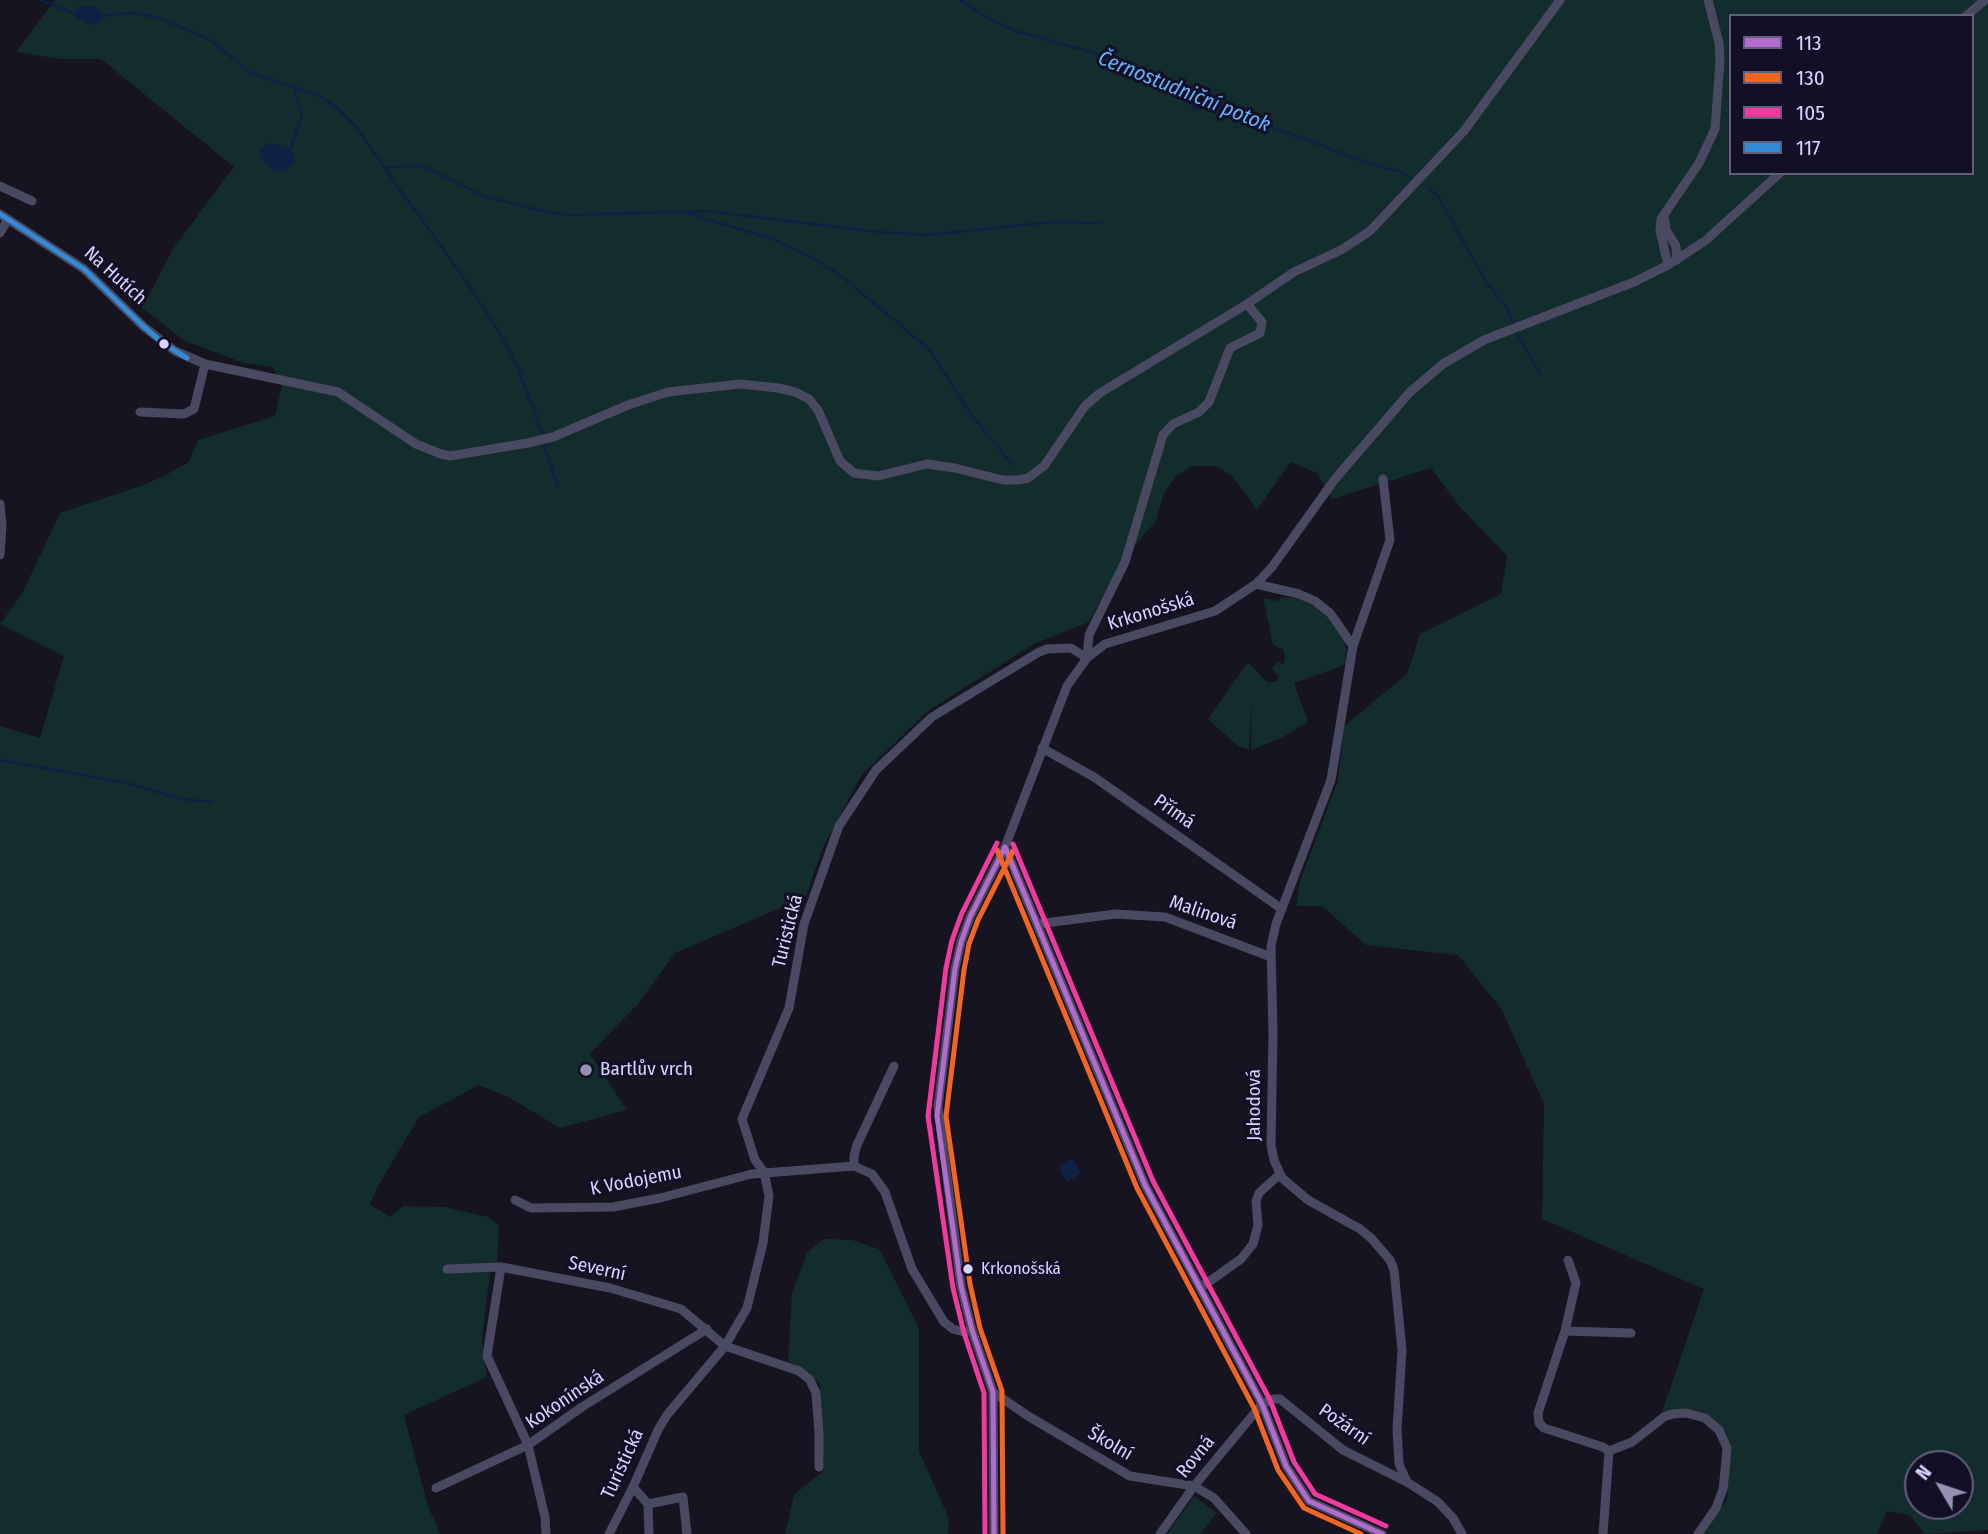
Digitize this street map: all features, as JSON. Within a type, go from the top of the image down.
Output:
[{"type":"street","points":[[1087,658],[1089,635],[1125,562],[1163,435],[1173,424],[1199,412],[1209,402],[1230,348],[1260,333],[1262,322],[1247,304],[1294,272],[1341,250],[1370,230],[1464,131],[1560,0]]},
{"type":"street","points":[[1673,262],[1659,226],[1665,211],[1699,163],[1715,129],[1720,61],[1719,43],[1708,0]]},
{"type":"street","points":[[1968,14],[1985,0]]},
{"type":"street","name":"Krkonošská","points":[[994,1534],[993,1392],[972,1330],[961,1286],[938,1107],[961,942],[970,917],[1005,847],[1062,696],[1087,658],[1105,644],[1215,611],[1256,584],[1272,567],[1335,479],[1410,392],[1443,364],[1484,340],[1634,282],[1673,262],[1705,241],[1778,175]]},
{"type":"street","points":[[0,186],[32,201]]},
{"type":"street","points":[[1665,211],[1666,230],[1676,246],[1673,262]]},
{"type":"street","points":[[0,233],[4,217]]},
{"type":"street","name":"Na Hutích","points":[[4,217],[84,269],[164,344],[187,358],[338,392],[416,444],[450,456],[553,437],[628,405],[668,392],[740,384],[795,392],[814,404],[840,461],[854,472],[878,476],[927,464],[1003,480],[1019,480],[1028,478],[1044,466],[1085,406],[1100,393],[1247,304]]},
{"type":"street","points":[[1672,239],[1691,245],[1705,241]]},
{"type":"street","points":[[140,412],[184,414],[194,409],[205,364]]},
{"type":"street","name":"Jahodová","points":[[1280,1174],[1271,1145],[1271,946],[1282,909],[1331,780],[1353,646],[1390,540],[1382,478]]},
{"type":"street","points":[[0,504],[0,555]]},
{"type":"street","points":[[1256,584],[1299,594],[1315,601],[1330,612],[1353,646]]},
{"type":"street","name":"Turistická","points":[[609,1534],[667,1415],[725,1346],[747,1308],[764,1243],[768,1196],[764,1172],[755,1160],[742,1119],[789,1008],[804,924],[839,826],[876,770],[932,717],[1038,652],[1071,648],[1087,658]]},
{"type":"street","name":"Přímá","points":[[1042,748],[1102,783],[1282,909]]},
{"type":"street","points":[[1005,847],[1134,1160],[1155,1205],[1262,1405],[1286,1466],[1309,1501],[1382,1534]]},
{"type":"street","name":"Malinová","points":[[1037,924],[1116,914],[1164,916],[1271,957]]},
{"type":"street","points":[[894,1066],[857,1145],[854,1166],[872,1174],[885,1192],[912,1269],[944,1322],[953,1329],[964,1332],[972,1330]]},
{"type":"street","name":"K Vodojemu","points":[[515,1200],[531,1208],[613,1207],[764,1172],[854,1166]]},
{"type":"street","points":[[1200,1288],[1241,1259],[1253,1244],[1258,1225],[1256,1201],[1259,1193],[1280,1174],[1308,1200],[1360,1229],[1390,1260],[1394,1270],[1402,1350],[1397,1430],[1399,1464],[1407,1482],[1438,1502],[1453,1518],[1462,1534]]},
{"type":"street","points":[[1569,1260],[1576,1283],[1565,1331],[1538,1413],[1539,1423],[1544,1429],[1609,1451]]},
{"type":"street","points":[[501,1267],[487,1356],[528,1445],[545,1517],[546,1534]]},
{"type":"street","name":"Severní","points":[[447,1269],[501,1267],[610,1288],[681,1309],[725,1346]]},
{"type":"street","name":"Kokonínská","points":[[436,1488],[528,1445],[582,1407],[708,1329]]},
{"type":"street","points":[[1565,1331],[1631,1333]]},
{"type":"street","points":[[725,1346],[799,1371],[810,1380],[816,1393],[819,1467]]},
{"type":"street","name":"Školní","points":[[993,1392],[1028,1416],[1130,1476],[1194,1486],[1214,1499],[1246,1534]]},
{"type":"street","name":"Požární","points":[[1262,1405],[1280,1399],[1336,1446],[1407,1482]]},
{"type":"street","name":"Rovná","points":[[1160,1534],[1194,1486],[1262,1405]]},
{"type":"street","points":[[1609,1451],[1632,1443],[1664,1417],[1672,1414],[1686,1413],[1705,1418],[1713,1424],[1719,1430],[1727,1448],[1726,1472],[1716,1508],[1699,1534]]},
{"type":"street","points":[[1603,1534],[1609,1451]]},
{"type":"street","points":[[634,1487],[648,1504],[649,1534]]},
{"type":"street","points":[[648,1504],[683,1497],[687,1534]]},
{"type":"green space","points":[[55,0],[1988,0],[1988,1530],[1925,1534],[1914,1520],[1974,1520],[1974,1450],[1904,1450],[1904,1514],[1887,1511],[1877,1534],[1703,1534],[1727,1499],[1729,1450],[1717,1423],[1705,1413],[1675,1410],[1661,1415],[1704,1289],[1542,1219],[1544,1104],[1502,1010],[1458,955],[1366,945],[1322,906],[1296,906],[1300,881],[1338,780],[1344,726],[1407,674],[1420,634],[1501,594],[1507,556],[1460,507],[1431,468],[1332,499],[1317,473],[1291,462],[1257,509],[1231,475],[1215,466],[1192,466],[1176,476],[1164,493],[1156,521],[1122,560],[1089,622],[1034,644],[929,710],[861,776],[823,847],[806,897],[675,953],[638,1004],[590,1054],[627,1110],[560,1128],[510,1098],[479,1085],[419,1117],[370,1204],[390,1217],[403,1206],[444,1207],[488,1217],[499,1225],[497,1266],[487,1264],[490,1274],[482,1338],[487,1377],[404,1415],[428,1507],[441,1534],[0,1534],[0,726],[40,738],[64,656],[0,624],[22,594],[60,513],[162,477],[189,462],[198,440],[275,416],[282,385],[273,367],[244,363],[185,341],[142,308],[173,249],[234,167],[101,59],[60,59],[16,52]]},
{"type":"green space","points":[[1282,597],[1301,599],[1322,610],[1343,639],[1346,646],[1346,663],[1294,683],[1308,722],[1281,738],[1251,750],[1252,699],[1249,749],[1239,747],[1208,719],[1248,662],[1267,682],[1276,682],[1279,677],[1272,669],[1277,662],[1284,664],[1285,655],[1283,649],[1273,645],[1263,598],[1277,601]]},
{"type":"green space","points":[[823,1239],[852,1240],[879,1249],[919,1329],[919,1451],[949,1519],[948,1534],[785,1534],[794,1495],[824,1470],[820,1383],[788,1361],[792,1293],[807,1253]]},
{"type":"green space","points":[[1194,1496],[1217,1513],[1200,1534],[1167,1534]]},
{"type":"water","points":[[79,6],[93,6],[101,11],[103,15],[100,22],[89,25],[77,18],[75,12]]},
{"type":"water","points":[[1194,89],[1204,90],[1211,98],[1210,104],[1200,110],[1193,109],[1189,104],[1188,93]]},
{"type":"water","points":[[270,143],[294,154],[295,159],[287,171],[280,172],[267,167],[260,154],[262,147]]},
{"type":"water","points":[[1072,1158],[1081,1173],[1067,1182],[1058,1167]]},
{"type":"waterway","points":[[40,0],[76,14]]},
{"type":"waterway","name":"Černostudniční potok","points":[[960,0],[989,19],[1019,32],[1091,52],[1148,73],[1190,95]]},
{"type":"waterway","points":[[100,16],[134,13],[159,18],[209,39],[251,73],[318,95],[336,107],[356,127],[384,167],[423,166],[484,196],[542,211],[567,215],[707,211],[878,232],[928,235],[1051,222],[1100,223]]},
{"type":"waterway","points":[[290,150],[302,116],[294,87]]},
{"type":"waterway","name":"Černostudniční potok","points":[[1209,103],[1373,165],[1398,171],[1412,179]]},
{"type":"waterway","points":[[385,169],[464,278],[502,337],[517,366],[542,432]]},
{"type":"waterway","name":"Černostudniční potok","points":[[1427,187],[1438,196],[1487,284],[1506,306],[1518,336],[1541,375]]},
{"type":"waterway","points":[[684,212],[772,239],[811,257],[840,275],[929,349],[972,416],[1012,464]]},
{"type":"waterway","points":[[544,446],[558,487]]},
{"type":"waterway","points":[[0,760],[127,783],[181,799],[212,802]]},
{"type":"transit line","name":"117","points":[[0,214],[84,269],[143,326],[164,344],[187,358]]},
{"type":"transit line","name":"105","points":[[985,1534],[984,1393],[964,1333],[953,1288],[928,1116],[946,968],[952,940],[962,913],[997,843]]},
{"type":"transit line","name":"105","points":[[1013,844],[1153,1181],[1270,1400],[1294,1462],[1315,1494],[1386,1526]]},
{"type":"transit line","name":"113","points":[[1005,847],[1145,1185],[1262,1404],[1286,1466],[1309,1501],[1382,1534]]},
{"type":"transit line","name":"113","points":[[994,1534],[993,1392],[972,1330],[961,1286],[937,1116],[955,969],[961,942],[970,917],[1005,847]]},
{"type":"transit line","name":"130","points":[[997,850],[1137,1188],[1254,1408],[1278,1470],[1304,1508],[1361,1534]]},
{"type":"transit line","name":"130","points":[[1003,1534],[1002,1391],[980,1328],[970,1284],[946,1116],[969,944],[978,920],[1013,851]]},
{"type":"place","name":"Bartlův vrch","points":[[586,1070]]},
{"type":"place","name":"Krkonošská","points":[[968,1269]]}]
